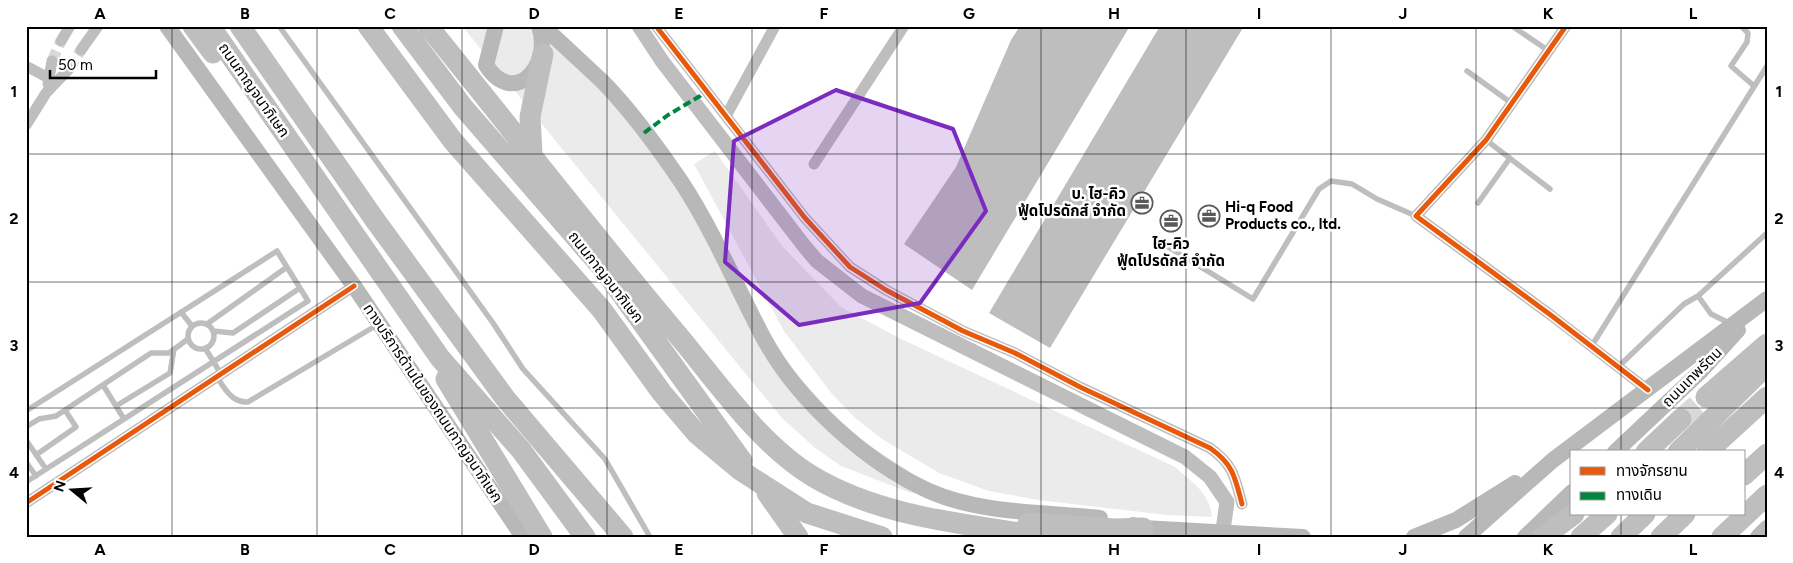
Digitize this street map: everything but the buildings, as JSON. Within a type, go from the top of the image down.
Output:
[{"type":"highway","points":[[193,26],[437,364],[542,537]]},
{"type":"highway","name":"ถนนกาญจนาภิเษก","points":[[210,26],[440,358],[521,450],[585,537]]},
{"type":"highway","name":"ถนนกาญจนาภิเษก","points":[[240,26],[375,220],[505,398],[623,537]]},
{"type":"highway","points":[[368,26],[453,140],[602,310],[662,393],[697,434],[740,470],[807,513],[882,537]]},
{"type":"highway","name":"ถนนกาญจนาภิเษก","points":[[402,26],[463,107],[605,271],[798,537]]},
{"type":"highway","points":[[428,26],[645,296],[762,434],[812,476],[850,494],[915,516],[1046,537]]},
{"type":"highway","points":[[532,154],[530,117],[543,54]]},
{"type":"highway","points":[[1706,397],[1767,344]]},
{"type":"highway","points":[[440,358],[490,444],[550,537]]},
{"type":"highway","points":[[1680,450],[1767,365]]},
{"type":"highway","points":[[1709,450],[1767,397]]},
{"type":"highway","points":[[1716,450],[1767,403]]},
{"type":"highway","points":[[1648,450],[1681,419]]},
{"type":"highway","points":[[1746,458],[1767,439]]},
{"type":"highway","points":[[1746,473],[1767,454]]},
{"type":"highway","points":[[1746,515],[1767,495]]},
{"type":"highway","points":[[1741,537],[1767,513]]},
{"type":"highway","points":[[915,516],[1115,529],[1143,528]]},
{"type":"highway","points":[[1542,537],[1571,516]]},
{"type":"highway","points":[[1581,537],[1606,516]]},
{"type":"highway","points":[[1615,537],[1637,516]]},
{"type":"highway","points":[[1621,537],[1644,516]]},
{"type":"highway","points":[[1661,537],[1683,516]]},
{"type":"highway","points":[[1678,537],[1700,516]]},
{"type":"highway","points":[[1722,537],[1744,516]]},
{"type":"main road","name":"ทางบริการด้านในของถนนกาญจนาภิเษก","points":[[167,26],[354,286],[523,537]]},
{"type":"main road","points":[[496,26],[486,65],[492,74],[504,83],[518,83],[530,76],[543,54],[539,26]]},
{"type":"main road","points":[[543,26],[604,84],[682,183],[728,267],[764,339],[785,371],[823,415],[858,447],[895,472],[929,491],[970,505],[1116,520],[1143,528],[1266,533],[1303,537]]},
{"type":"main road","points":[[1414,537],[1456,520],[1553,460],[1767,299]]},
{"type":"main road","name":"ถนนเทพรัตน","points":[[1617,450],[1701,371],[1767,299]]},
{"type":"main road","points":[[1466,537],[1553,460]]},
{"type":"main road","points":[[1525,537],[1570,494]]},
{"type":"main road","points":[[1758,537],[1767,528]]},
{"type":"street","points":[[62,41],[70,26]]},
{"type":"street","points":[[81,50],[98,26]]},
{"type":"street","points":[[656,26],[667,43],[805,218],[850,266],[886,290],[963,331],[1016,353],[1080,387],[1210,448],[1223,457],[1231,467],[1242,504]]},
{"type":"street","points":[[726,116],[775,26]]},
{"type":"street","points":[[814,164],[904,26]]},
{"type":"street","points":[[1566,26],[1550,52],[1510,102],[1486,140],[1416,216],[1552,316],[1648,390]]},
{"type":"street","points":[[26,126],[52,80],[52,61]]},
{"type":"street","points":[[26,66],[52,80]]},
{"type":"street","points":[[52,80],[69,69]]},
{"type":"street","points":[[26,503],[354,286]]},
{"type":"lane","points":[[279,26],[493,323],[524,369],[604,459],[650,537]]},
{"type":"lane","points":[[1512,26],[1550,52]]},
{"type":"lane","points":[[1741,26],[1748,33],[1747,42],[1731,66],[1754,86]]},
{"type":"lane","points":[[1591,347],[1767,66]]},
{"type":"lane","points":[[1467,71],[1510,102]]},
{"type":"lane","points":[[1486,140],[1550,189]]},
{"type":"lane","points":[[1478,203],[1510,158]]},
{"type":"lane","points":[[1157,240],[1253,299],[1319,190],[1331,181],[1352,184],[1377,199],[1416,216]]},
{"type":"lane","points":[[1618,368],[1684,304],[1698,296],[1767,232]]},
{"type":"lane","points":[[26,412],[277,251],[308,301],[26,482]]},
{"type":"lane","points":[[26,427],[39,419],[56,416],[151,353],[169,353],[188,339],[192,326],[198,323],[207,324],[287,267]]},
{"type":"lane","points":[[213,331],[233,333],[300,288]]},
{"type":"lane","points":[[1698,296],[1711,314],[1733,325]]},
{"type":"lane","points":[[181,312],[192,326]]},
{"type":"lane","points":[[188,339],[195,348],[205,348],[213,340],[213,331],[207,324]]},
{"type":"lane","points":[[205,348],[233,398],[242,402],[248,402],[379,324]]},
{"type":"lane","points":[[116,406],[170,373],[174,349]]},
{"type":"lane","points":[[103,385],[124,419]]},
{"type":"lane","points":[[36,455],[76,427],[66,410]]},
{"type":"lane","points":[[26,440],[46,469]]},
{"type":"lane","points":[[26,462],[36,476]]},
{"type":"highlighted area","points":[[836,90],[953,129],[986,211],[920,303],[799,325],[725,262],[734,141]]},
{"type":"shaded area","points":[[462,26],[551,26],[628,102],[717,241],[787,363],[846,430],[913,474],[920,493],[911,493],[841,466],[815,448],[781,417]]},
{"type":"shaded area","points":[[1020,26],[1130,26],[972,290],[904,244],[956,167],[1011,40]]},
{"type":"shaded area","points":[[1160,26],[1244,26],[1050,348],[989,313]]},
{"type":"shaded area","points":[[715,151],[782,246],[841,307],[899,338],[1175,467],[1194,483],[1204,495],[1211,509],[1212,517],[1167,515],[1038,500],[989,491],[939,473],[882,439],[855,418],[832,394],[784,331],[694,164]]},
{"type":"waterway","points":[[639,26],[662,61],[817,261],[862,296],[1185,457],[1210,477],[1227,502],[1222,537]]},
{"type":"tunnel","points":[[52,61],[61,41]]},
{"type":"tunnel","points":[[69,69],[81,50]]},
{"type":"tunnel","points":[[1681,419],[1706,397]]},
{"type":"marked path","points":[[644,133],[668,115],[700,96],[706,89]]},
{"type":"cycle path","points":[[656,26],[805,218],[850,267],[886,290],[963,331],[1015,353],[1080,387],[1210,448],[1224,460],[1232,472],[1242,504]]},
{"type":"cycle path","points":[[1566,26],[1486,140],[1416,216],[1552,316],[1648,390]]},
{"type":"cycle path","points":[[26,503],[354,286]]},
{"type":"place","name":"บ. ไฮ-คิว ฟู้ดโปรดักส์ จำกัด","points":[[1142,203]]},
{"type":"place","name":"Hi-q Food Products co., ltd.","points":[[1209,216]]},
{"type":"place","name":"ไฮ-คิว ฟู้ดโปรดักส์ จำกัด","points":[[1171,221]]}]
